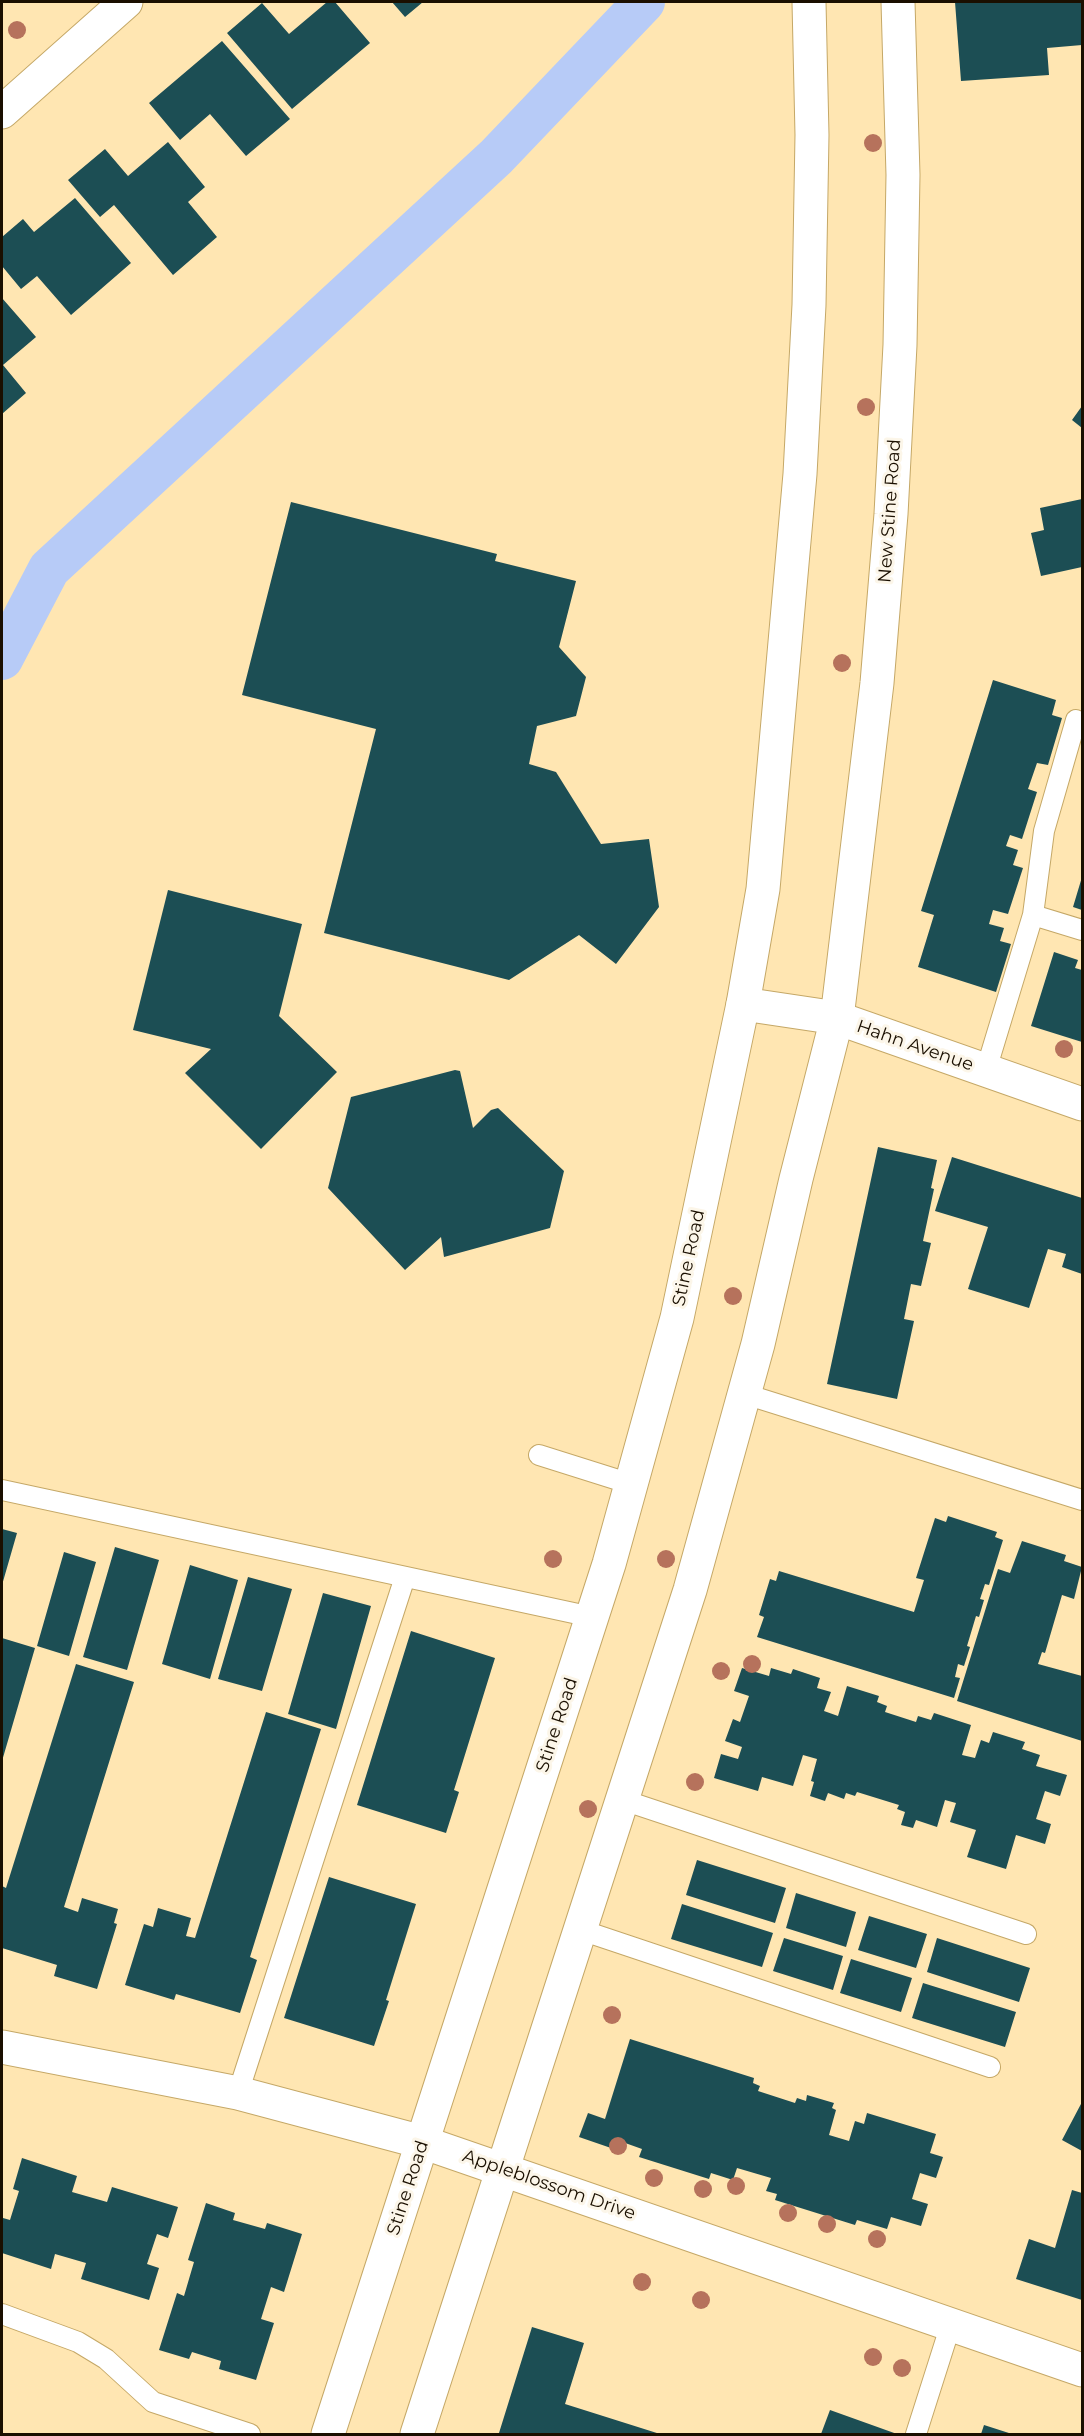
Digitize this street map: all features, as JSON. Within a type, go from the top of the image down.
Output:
[{"type":"main road","points":[[2,112],[126,2]]},
{"type":"main road","points":[[743,1005],[763,889],[800,474],[809,305],[812,135],[809,2]]},
{"type":"main road","name":"New Stine Road","points":[[837,1018],[877,683],[891,514],[900,345],[903,186],[898,2]]},
{"type":"main road","name":"Hahn Avenue","points":[[743,1005],[837,1018],[1083,1104]]},
{"type":"main road","name":"Stine Road","points":[[328,2434],[592,1617],[631,1484],[677,1318],[743,1005]]},
{"type":"main road","points":[[417,2434],[690,1590],[745,1394],[837,1018]]},
{"type":"main road","name":"Appleblossom Drive","points":[[2,2048],[238,2093],[422,2142],[504,2168],[1083,2370]]},
{"type":"lane","points":[[986,1070],[1033,915],[1044,831],[1076,720]]},
{"type":"lane","points":[[1033,915],[1083,930]]},
{"type":"lane","points":[[745,1394],[1083,1500]]},
{"type":"lane","points":[[539,1455],[631,1484]]},
{"type":"lane","points":[[2,1490],[592,1617]]},
{"type":"lane","points":[[238,2093],[405,1577]]},
{"type":"lane","points":[[623,1800],[1026,1934]]},
{"type":"lane","points":[[581,1930],[990,2067]]},
{"type":"lane","points":[[2,2314],[78,2342],[106,2359],[153,2402],[250,2434]]},
{"type":"lane","points":[[916,2434],[951,2324]]},
{"type":"building","points":[[327,2],[335,2],[370,43],[292,109],[227,33],[262,3],[289,34]]},
{"type":"building","points":[[392,2],[423,2],[405,17]]},
{"type":"building","points":[[955,2],[1082,2],[1082,45],[1047,48],[1049,75],[961,81]]},
{"type":"building","points":[[222,41],[290,119],[246,156],[210,114],[180,140],[149,103]]},
{"type":"building","points":[[168,142],[205,187],[188,202],[217,237],[173,275],[114,205],[100,217],[68,180],[105,149],[128,176]]},
{"type":"building","points":[[75,198],[131,263],[71,315],[37,276],[21,289],[2,266],[2,237],[23,219],[34,232]]},
{"type":"building","points":[[2,298],[36,337],[3,365],[26,393],[2,414]]},
{"type":"building","points":[[1082,406],[1082,428],[1072,420]]},
{"type":"building","points":[[1082,499],[1082,567],[1041,576],[1031,533],[1044,530],[1040,508]]},
{"type":"building","points":[[291,502],[497,554],[495,561],[576,581],[559,647],[586,677],[576,716],[537,726],[529,764],[556,772],[601,844],[649,839],[659,907],[616,964],[579,935],[509,980],[324,933],[376,729],[242,695]]},
{"type":"building","points":[[993,680],[1056,700],[1052,715],[1062,718],[1048,765],[1037,763],[1028,789],[1037,792],[1022,839],[1010,835],[1006,846],[1018,850],[1013,865],[1023,868],[1008,914],[993,910],[989,924],[1004,928],[1000,941],[1011,944],[996,992],[918,967],[934,915],[921,911]]},
{"type":"building","points":[[1082,877],[1082,910],[1073,907]]},
{"type":"building","points":[[168,890],[302,924],[279,1016],[337,1072],[261,1149],[185,1073],[211,1049],[133,1030]]},
{"type":"building","points":[[1054,952],[1078,960],[1075,968],[1082,970],[1082,1042],[1031,1026]]},
{"type":"building","points":[[455,1070],[460,1071],[473,1128],[491,1110],[498,1108],[564,1171],[550,1228],[444,1257],[441,1237],[405,1270],[328,1188],[351,1097]]},
{"type":"building","points":[[878,1147],[937,1160],[931,1188],[934,1189],[923,1241],[931,1243],[921,1286],[911,1284],[904,1319],[914,1321],[897,1399],[827,1384]]},
{"type":"building","points":[[952,1157],[1082,1198],[1082,1274],[1062,1267],[1066,1254],[1048,1249],[1029,1308],[968,1289],[988,1227],[935,1211]]},
{"type":"building","points":[[948,1516],[997,1532],[995,1537],[1003,1540],[989,1585],[985,1584],[980,1599],[984,1600],[979,1617],[976,1616],[964,1666],[958,1664],[955,1677],[960,1678],[954,1698],[757,1637],[764,1617],[759,1615],[770,1579],[776,1581],[779,1571],[914,1612],[924,1580],[916,1578],[935,1518],[946,1522]]},
{"type":"building","points":[[2,1529],[17,1533],[2,1585]]},
{"type":"building","points":[[1022,1541],[1066,1555],[1064,1561],[1082,1567],[1074,1599],[1062,1595],[1045,1653],[1042,1652],[1038,1664],[1082,1676],[1082,1741],[957,1701],[998,1569],[1010,1573]]},
{"type":"building","points":[[115,1547],[159,1560],[127,1670],[83,1657]]},
{"type":"building","points":[[64,1552],[96,1562],[69,1656],[37,1646]]},
{"type":"building","points":[[190,1565],[238,1580],[210,1679],[162,1664]]},
{"type":"building","points":[[248,1577],[292,1589],[262,1691],[218,1679]]},
{"type":"building","points":[[323,1593],[371,1606],[336,1729],[288,1714]]},
{"type":"building","points":[[411,1631],[495,1658],[454,1790],[459,1792],[446,1833],[357,1805]]},
{"type":"building","points":[[2,1638],[35,1648],[2,1761]]},
{"type":"building","points":[[76,1664],[134,1682],[64,1907],[78,1912],[82,1898],[118,1909],[114,1923],[117,1924],[97,1989],[54,1976],[57,1965],[2,1948],[2,1886],[6,1888]]},
{"type":"building","points":[[742,1668],[769,1676],[771,1668],[791,1674],[793,1669],[820,1678],[817,1688],[831,1692],[824,1711],[838,1716],[847,1686],[879,1696],[877,1702],[887,1706],[885,1712],[916,1722],[918,1716],[931,1720],[934,1713],[971,1725],[962,1755],[975,1758],[981,1740],[989,1743],[993,1732],[1025,1742],[1022,1749],[1040,1755],[1036,1766],[1067,1775],[1060,1796],[1045,1791],[1036,1819],[1051,1824],[1045,1844],[1016,1835],[1006,1869],[967,1857],[976,1830],[950,1822],[956,1803],[945,1800],[937,1827],[916,1820],[913,1828],[901,1825],[905,1812],[897,1809],[899,1805],[857,1792],[855,1796],[846,1793],[844,1799],[828,1793],[825,1801],[810,1796],[814,1782],[811,1781],[817,1759],[803,1755],[793,1786],[762,1777],[758,1791],[714,1778],[721,1754],[738,1759],[742,1747],[725,1741],[733,1719],[740,1722],[749,1696],[734,1691]]},
{"type":"building","points":[[266,1712],[321,1729],[250,1957],[257,1960],[240,2013],[176,1994],[174,2000],[125,1985],[144,1924],[153,1927],[158,1908],[191,1918],[186,1936],[195,1938]]},
{"type":"building","points":[[697,1860],[786,1888],[775,1923],[686,1895]]},
{"type":"building","points":[[329,1877],[416,1904],[374,2046],[284,2018]]},
{"type":"building","points":[[796,1893],[856,1912],[846,1947],[786,1928]]},
{"type":"building","points":[[682,1904],[773,1933],[762,1967],[671,1939]]},
{"type":"building","points":[[869,1916],[927,1934],[916,1968],[858,1950]]},
{"type":"building","points":[[784,1938],[843,1956],[833,1990],[773,1971]]},
{"type":"building","points":[[937,1938],[1030,1968],[1019,2002],[927,1972]]},
{"type":"building","points":[[851,1959],[912,1978],[901,2012],[840,1993]]},
{"type":"building","points":[[923,1983],[1016,2012],[1005,2047],[912,2018]]},
{"type":"building","points":[[630,2039],[754,2078],[753,2083],[760,2086],[758,2091],[795,2103],[797,2098],[806,2101],[807,2095],[834,2103],[832,2108],[836,2110],[829,2135],[849,2141],[855,2121],[864,2124],[867,2113],[936,2134],[930,2153],[943,2157],[936,2178],[920,2173],[912,2199],[928,2204],[921,2226],[891,2217],[887,2229],[857,2220],[855,2225],[775,2200],[777,2194],[766,2191],[771,2178],[737,2168],[733,2180],[711,2173],[709,2179],[639,2157],[642,2149],[614,2139],[611,2148],[579,2137],[588,2113],[605,2119]]},
{"type":"building","points":[[1082,2102],[1082,2151],[1062,2140]]},
{"type":"building","points":[[22,2158],[77,2176],[72,2192],[107,2202],[112,2187],[178,2207],[168,2238],[157,2234],[147,2264],[159,2268],[149,2300],[81,2279],[86,2263],[55,2254],[51,2269],[2,2253],[3,2218],[10,2220],[19,2191],[13,2189]]},
{"type":"building","points":[[1072,2190],[1082,2193],[1082,2300],[1016,2279],[1029,2239],[1055,2248]]},
{"type":"building","points":[[206,2203],[235,2213],[233,2220],[265,2229],[267,2223],[302,2234],[284,2292],[271,2287],[261,2319],[274,2323],[256,2380],[219,2369],[221,2361],[192,2352],[189,2359],[159,2350],[177,2293],[184,2296],[194,2262],[188,2260]]},
{"type":"building","points":[[532,2327],[584,2343],[565,2404],[660,2434],[499,2433]]},
{"type":"building","points":[[830,2410],[897,2434],[821,2434]]},
{"type":"building","points":[[984,2425],[1012,2434],[981,2434]]},
{"type":"waterway","points":[[2,659],[49,569],[496,157],[644,2]]}]
